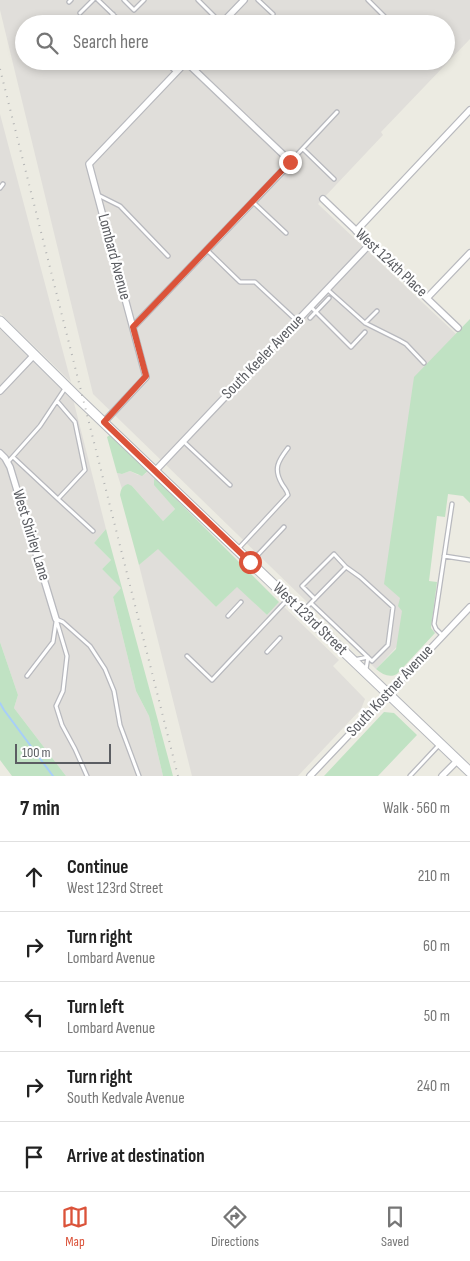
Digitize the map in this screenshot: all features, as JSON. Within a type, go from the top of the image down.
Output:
[{"type":"street","points":[[230,15],[244,0]]},
{"type":"street","points":[[133,327],[290,162],[194,70]]},
{"type":"street","name":"Lombard Avenue","points":[[104,422],[146,376],[89,164],[176,72]]},
{"type":"street","points":[[356,231],[470,110]]},
{"type":"street","name":"West 124th Place","points":[[323,200],[458,328]]},
{"type":"street","name":"South Keeler Avenue","points":[[155,471],[370,244]]},
{"type":"street","points":[[428,298],[470,253]]},
{"type":"street","name":"West 123rd Street","points":[[0,321],[470,772]]},
{"type":"street","points":[[0,391],[35,354]]},
{"type":"street","name":"West Shirley Lane","points":[[0,453],[8,462],[56,619]]},
{"type":"street","name":"South Kostner Avenue","points":[[310,776],[470,606]]},
{"type":"street","points":[[442,776],[458,760]]},
{"type":"lane","points":[[80,13],[93,0]]},
{"type":"lane","points":[[98,0],[113,14]]},
{"type":"lane","points":[[124,0],[134,10],[144,0]]},
{"type":"lane","points":[[198,0],[212,15]]},
{"type":"lane","points":[[258,0],[273,14]]},
{"type":"lane","points":[[368,0],[383,15]]},
{"type":"lane","points":[[290,162],[337,112]]},
{"type":"lane","points":[[303,149],[334,179]]},
{"type":"lane","points":[[0,188],[3,184]]},
{"type":"lane","points":[[97,194],[120,206],[168,256]]},
{"type":"lane","points":[[253,202],[286,233]]},
{"type":"lane","points":[[207,250],[240,282],[254,282],[297,321]]},
{"type":"lane","points":[[328,289],[365,323],[406,344],[424,362]]},
{"type":"lane","points":[[310,318],[329,298]]},
{"type":"lane","points":[[311,307],[351,347],[366,332]]},
{"type":"lane","points":[[365,323],[377,311]]},
{"type":"lane","points":[[8,462],[40,426],[67,386]]},
{"type":"lane","points":[[58,401],[75,422],[85,470],[58,499]]},
{"type":"lane","points":[[183,441],[230,485]]},
{"type":"lane","points":[[237,549],[288,495],[288,491],[280,480],[277,466],[288,448]]},
{"type":"lane","points":[[13,457],[93,530]]},
{"type":"lane","points":[[443,635],[436,629],[434,624],[452,504]]},
{"type":"lane","points":[[250,562],[284,527]]},
{"type":"lane","points":[[311,603],[372,661],[388,645],[393,607],[346,567],[334,554],[302,586],[315,599]]},
{"type":"lane","points":[[444,556],[470,560]]},
{"type":"lane","points":[[302,612],[346,567]]},
{"type":"lane","points":[[187,656],[212,680],[288,598]]},
{"type":"lane","points":[[228,616],[241,602]]},
{"type":"lane","points":[[27,676],[53,642],[56,619]]},
{"type":"lane","points":[[56,619],[67,656],[63,690],[56,706],[62,725],[87,776]]},
{"type":"lane","points":[[56,619],[64,622],[90,646],[105,669],[114,691],[120,725],[139,776]]},
{"type":"lane","points":[[267,652],[280,638]]},
{"type":"lane","points":[[354,661],[368,658]]},
{"type":"lane","points":[[366,673],[368,658]]},
{"type":"lane","points":[[410,776],[440,744]]},
{"type":"shaded area","points":[[0,0],[470,0],[470,39],[455,55],[455,15],[15,15],[15,70],[440,70],[381,132],[383,135],[318,204],[456,334],[435,356],[404,639],[376,669],[93,394],[0,10]]},
{"type":"shaded area","points":[[0,114],[71,382],[0,313]]},
{"type":"shaded area","points":[[0,329],[73,399],[106,529],[94,543],[111,560],[102,569],[122,588],[113,597],[136,691],[149,716],[163,776],[66,776],[14,708],[18,695],[0,642]]},
{"type":"shaded area","points":[[130,471],[138,475],[145,474],[148,471],[155,478],[154,484],[175,509],[163,521],[132,486],[124,486],[122,489],[117,473],[122,474]]},
{"type":"shaded area","points":[[158,548],[216,607],[237,586],[267,615],[279,602],[339,660],[333,666],[365,699],[361,709],[298,776],[192,776],[139,565]]},
{"type":"green space","points":[[470,319],[470,503],[463,496],[448,494],[445,517],[437,516],[429,581],[437,582],[431,628],[435,633],[397,674],[392,676],[386,675],[376,669],[396,649],[402,611],[398,606],[400,598],[384,584],[414,377]]},
{"type":"green space","points":[[110,435],[148,471],[142,476],[130,471],[122,474],[117,473],[107,437]]},
{"type":"green space","points":[[155,478],[279,602],[267,615],[237,587],[216,607],[158,549],[139,565],[120,493],[124,486],[128,484],[132,486],[163,521],[175,509],[154,485]]},
{"type":"green space","points":[[106,529],[173,776],[163,776],[149,716],[136,691],[113,597],[121,588],[102,569],[111,560],[94,543]]},
{"type":"green space","points":[[0,642],[18,695],[14,708],[66,776],[12,776],[0,760]]},
{"type":"green space","points":[[384,712],[394,713],[417,735],[378,776],[324,776]]},
{"type":"waterway","points":[[0,703],[53,776]]},
{"type":"railway","points":[[0,69],[178,776]]},
{"type":"route","points":[[250,562],[104,422],[146,376],[133,327],[290,162]]}]
